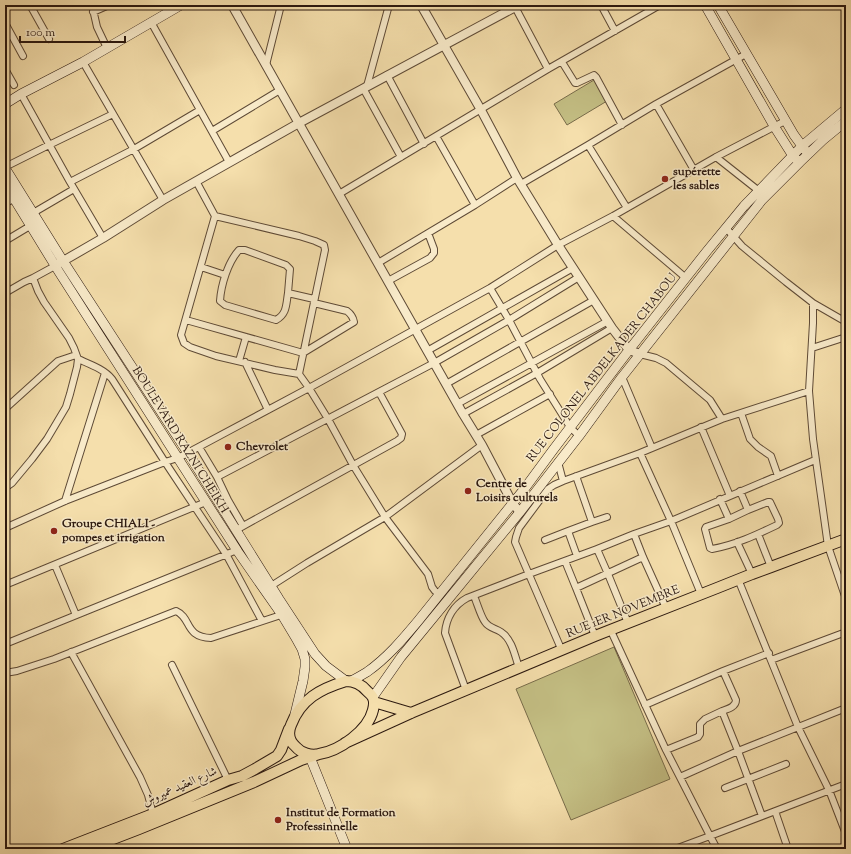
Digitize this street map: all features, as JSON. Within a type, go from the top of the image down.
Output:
[{"type":"main road","points":[[5,104],[21,94],[83,62],[181,5]]},
{"type":"main road","points":[[705,5],[774,126],[796,159]]},
{"type":"main road","points":[[718,5],[785,121],[809,154]]},
{"type":"main road","name":"RUE COLONEL ABDELKADER CHABOU","points":[[374,700],[401,657],[520,512],[579,436],[622,376],[796,159],[802,146],[846,109]]},
{"type":"main road","name":"RUE COLONEL ABDELKADER CHABOU","points":[[349,681],[367,672],[400,643],[513,504],[629,350],[726,228],[759,191],[796,159],[809,154],[846,121]]},
{"type":"main road","name":"BOULEVARD RAZNI CHEIKH","points":[[5,167],[33,213],[59,263],[178,458],[237,550],[315,654],[326,666],[349,681]]},
{"type":"main road","name":"BOULEVARD RAZNI CHEIKH","points":[[5,184],[30,226],[59,263],[188,452],[220,505],[239,528],[271,586],[302,649],[305,659],[303,682],[295,715]]},
{"type":"main road","name":"RUE 1ER NOVEMBRE","points":[[345,743],[411,713],[596,636],[738,579],[846,538]]},
{"type":"main road","points":[[374,700],[375,705],[373,713],[362,730],[335,749],[311,754],[300,751],[289,739],[289,729],[295,715],[302,706],[322,690],[333,685],[349,681],[362,686],[374,700],[411,713]]},
{"type":"main road","name":"شارع العقيد عميروش","points":[[63,849],[153,814],[228,780],[242,776],[276,756],[281,750],[289,729]]},
{"type":"main road","points":[[311,754],[347,849]]},
{"type":"main road","name":"شارع العقيد عميروش","points":[[88,849],[254,782],[311,754]]},
{"type":"street","points":[[30,5],[50,39]]},
{"type":"street","points":[[92,5],[97,27],[107,48]]},
{"type":"street","points":[[93,12],[108,5]]},
{"type":"street","points":[[232,5],[457,404],[482,445],[513,504],[520,512]]},
{"type":"street","points":[[266,65],[281,5]]},
{"type":"street","points":[[389,5],[365,87],[401,157]]},
{"type":"street","points":[[421,5],[445,45],[519,181],[558,245],[610,324],[629,350],[656,358],[666,364],[710,400],[722,419]]},
{"type":"street","points":[[601,5],[615,31]]},
{"type":"street","points":[[339,194],[548,69],[660,5]]},
{"type":"street","points":[[5,293],[103,238],[163,200],[298,123],[516,6],[548,69]]},
{"type":"street","points":[[151,22],[229,162]]},
{"type":"street","points":[[5,23],[23,56]]},
{"type":"street","points":[[378,263],[475,205],[588,145],[656,104],[746,54]]},
{"type":"street","points":[[83,62],[163,200]]},
{"type":"street","points":[[562,62],[577,83],[594,74],[596,76],[622,125]]},
{"type":"street","points":[[5,69],[14,86]]},
{"type":"street","points":[[387,75],[424,144]]},
{"type":"street","points":[[212,131],[280,90]]},
{"type":"street","points":[[21,94],[48,145],[103,238]]},
{"type":"street","points":[[656,104],[694,170]]},
{"type":"street","points":[[70,182],[134,149],[200,110]]},
{"type":"street","points":[[5,167],[113,114]]},
{"type":"street","points":[[5,528],[66,501],[178,458],[309,388],[490,288],[558,245],[613,216],[716,157],[785,121]]},
{"type":"street","points":[[436,136],[475,205]]},
{"type":"street","points":[[588,145],[627,208]]},
{"type":"street","points":[[716,157],[759,191]]},
{"type":"street","points":[[196,181],[215,216],[181,336],[184,343],[190,347],[216,356],[299,374],[328,419],[353,465],[385,517],[428,574],[435,591],[440,594]]},
{"type":"street","points":[[33,213],[74,189]]},
{"type":"street","points":[[5,203],[14,199]]},
{"type":"street","points":[[215,216],[300,236],[324,245],[325,250],[299,374]]},
{"type":"street","points":[[613,216],[686,278]]},
{"type":"street","points":[[5,241],[30,226]]},
{"type":"street","points":[[726,228],[742,246],[780,278],[813,303],[846,322]]},
{"type":"street","points":[[388,281],[430,258],[434,253],[434,249],[428,233]]},
{"type":"street","points":[[239,250],[245,250],[286,265],[290,269],[288,293],[286,309],[281,317],[276,320],[225,305],[220,301],[225,275],[235,254],[239,250]]},
{"type":"street","points":[[201,267],[225,275]]},
{"type":"street","points":[[427,351],[573,268]]},
{"type":"street","points":[[217,477],[434,363],[509,320],[579,277]]},
{"type":"street","points":[[5,488],[12,483],[47,439],[66,407],[77,367],[77,357],[74,348],[41,296],[33,278]]},
{"type":"street","points":[[490,288],[537,373],[570,427],[579,436]]},
{"type":"street","points":[[186,320],[303,353],[354,322],[351,314],[347,311],[288,293]]},
{"type":"street","points":[[446,384],[594,300]]},
{"type":"street","points":[[813,303],[809,391],[815,460],[828,546],[846,599]]},
{"type":"street","points":[[457,404],[532,363],[610,324]]},
{"type":"street","points":[[463,414],[537,373],[610,324]]},
{"type":"street","points":[[246,336],[242,362],[268,410]]},
{"type":"street","points":[[812,348],[846,337]]},
{"type":"street","points":[[5,408],[58,361],[77,357],[105,373],[112,379],[226,554],[262,621]]},
{"type":"street","points":[[66,501],[105,373]]},
{"type":"street","points":[[622,376],[652,448]]},
{"type":"street","points":[[562,651],[515,542],[519,528],[548,489],[563,481],[640,453],[722,419],[809,391]]},
{"type":"street","points":[[199,447],[217,477],[239,528],[401,438],[402,434],[379,392]]},
{"type":"street","points":[[476,435],[550,394]]},
{"type":"street","points":[[741,413],[750,439],[771,456],[778,476]]},
{"type":"street","points":[[701,428],[730,496]]},
{"type":"street","points":[[271,586],[385,517],[482,445]]},
{"type":"street","points":[[640,453],[671,521],[701,594]]},
{"type":"street","points":[[466,690],[445,633],[450,615],[460,602],[529,574],[671,521],[815,460]]},
{"type":"street","points":[[558,462],[563,481]]},
{"type":"street","points":[[576,476],[592,522]]},
{"type":"street","points":[[740,491],[748,510]]},
{"type":"street","points":[[720,499],[729,519]]},
{"type":"street","points":[[220,505],[228,500]]},
{"type":"street","points":[[5,585],[206,502]]},
{"type":"street","points":[[770,502],[779,523],[758,534],[737,542],[715,549],[710,548],[705,529],[706,527],[729,519],[748,510],[770,502]]},
{"type":"street","points":[[545,540],[607,517]]},
{"type":"street","points":[[568,531],[577,556]]},
{"type":"street","points":[[634,534],[666,608]]},
{"type":"street","points":[[758,534],[771,567]]},
{"type":"street","points":[[737,542],[752,574]]},
{"type":"street","points":[[596,549],[628,623]]},
{"type":"street","points":[[5,644],[237,550]]},
{"type":"street","points":[[576,588],[643,557]]},
{"type":"street","points":[[565,561],[596,636]]},
{"type":"street","points":[[55,565],[76,615]]},
{"type":"street","points":[[738,579],[798,727],[830,790],[846,834]]},
{"type":"street","points":[[474,596],[483,621],[491,628],[505,635],[510,642],[519,668]]},
{"type":"street","points":[[5,673],[17,671],[72,652],[176,611],[184,617],[191,630],[203,638],[211,638],[285,613]]},
{"type":"street","points":[[611,631],[666,750],[717,849]]},
{"type":"street","points":[[772,660],[846,632]]},
{"type":"street","points":[[72,652],[140,777],[148,795],[153,814]]},
{"type":"street","points":[[645,705],[769,653]]},
{"type":"street","points":[[172,665],[228,780]]},
{"type":"street","points":[[666,750],[698,737],[700,734],[700,724],[705,718],[736,704],[736,700],[723,671]]},
{"type":"street","points":[[680,777],[738,751],[846,708]]},
{"type":"street","points":[[722,711],[762,816]]},
{"type":"street","points":[[725,788],[786,764]]},
{"type":"street","points":[[675,849],[846,784]]},
{"type":"street","points":[[775,811],[788,849]]},
{"type":"shaded area","points":[[594,80],[607,101],[567,125],[554,104]]},
{"type":"shaded area","points":[[614,647],[670,779],[571,820],[516,689]]},
{"type":"place","name":"supérette les sables","points":[[665,179]]},
{"type":"place","name":"Chevrolet","points":[[228,447]]},
{"type":"place","name":"Centre de Loisirs culturels","points":[[468,491]]},
{"type":"place","name":"Groupe CHIALI - pompes et irrigation","points":[[54,531]]},
{"type":"place","name":"Institut de Formation Professinnelle","points":[[278,820]]}]
